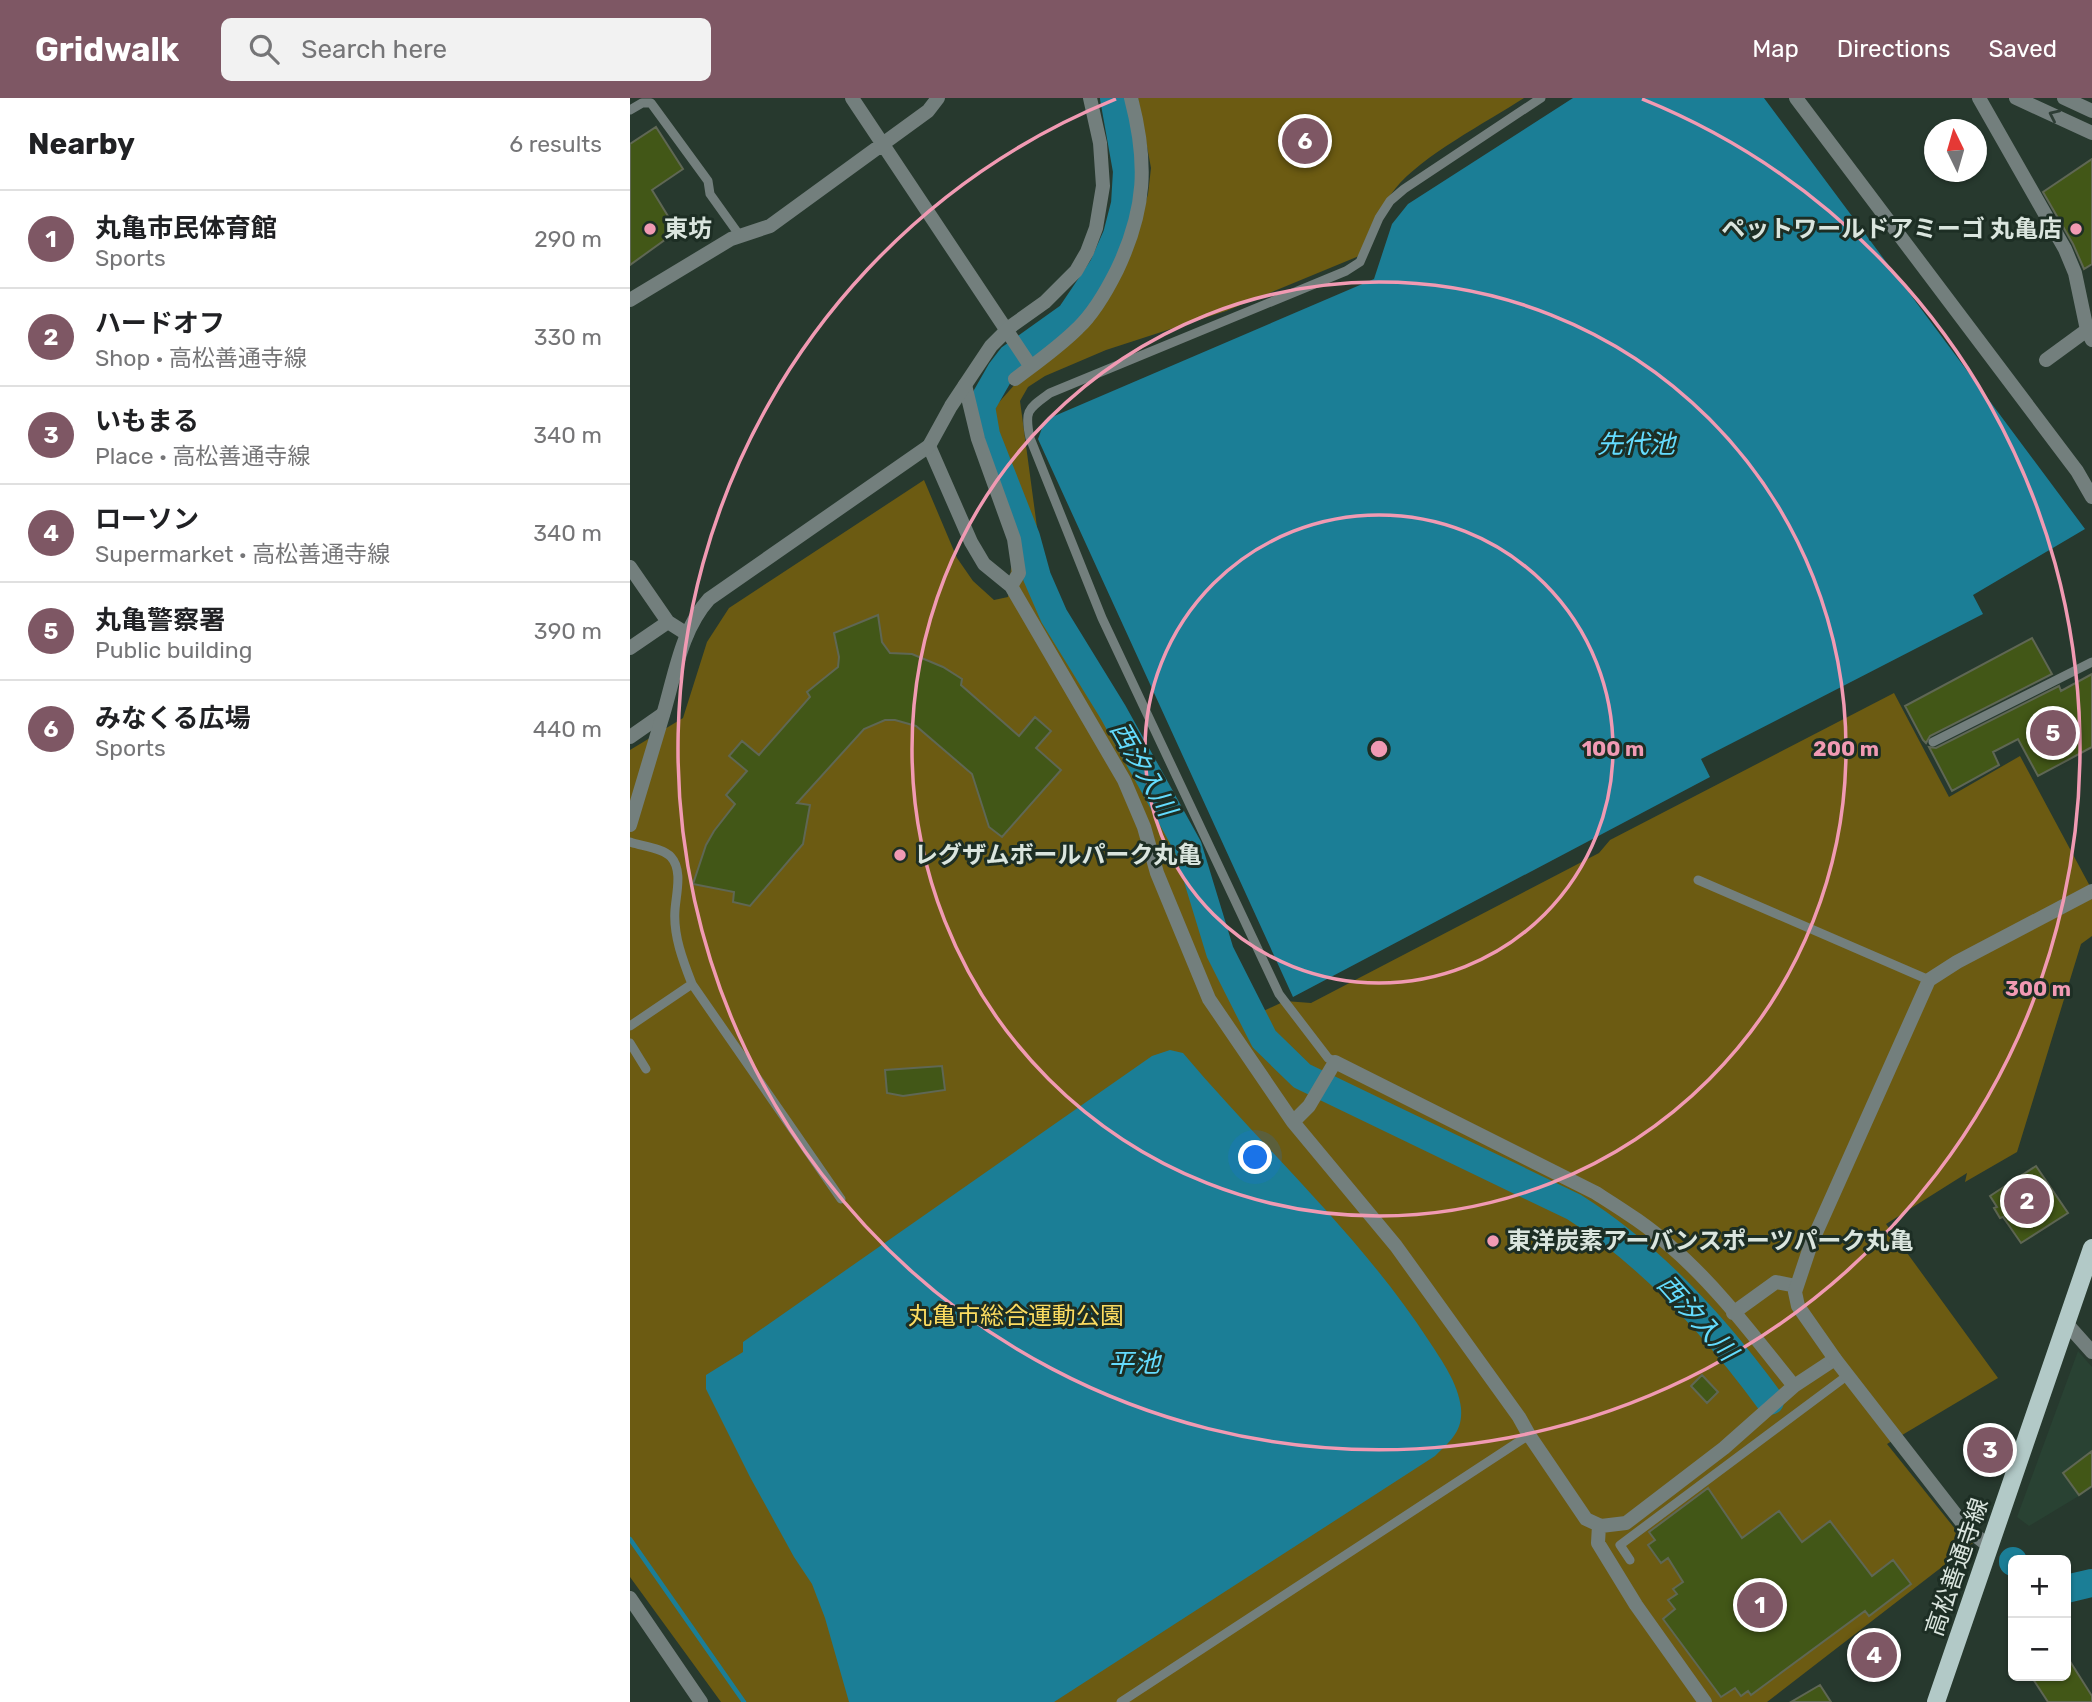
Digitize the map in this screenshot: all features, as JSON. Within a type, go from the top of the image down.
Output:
[{"type":"main road","name":"高松善通寺線","points":[[1936,1702],[2092,1248]]},
{"type":"street","points":[[852,98],[1031,367]]},
{"type":"street","points":[[630,300],[731,239],[770,226],[928,111],[938,98]]},
{"type":"street","points":[[630,825],[687,634],[699,610],[709,599],[929,446],[991,346],[1010,335],[1076,271],[1096,228],[1103,186],[1100,143],[1090,98]]},
{"type":"street","points":[[1015,379],[1080,327],[1109,287],[1131,239],[1139,213],[1142,188],[1142,141],[1131,98]]},
{"type":"street","points":[[1796,98],[2077,471],[2092,497]]},
{"type":"street","points":[[1979,98],[2075,273],[2090,335],[2046,360]]},
{"type":"street","points":[[2016,98],[2092,133]]},
{"type":"street","points":[[2064,98],[2092,111]]},
{"type":"street","points":[[965,385],[978,439],[1014,539],[1019,573],[1011,586]]},
{"type":"street","points":[[929,446],[971,542],[984,564],[1011,586],[1124,780],[1144,827],[1157,873],[1209,999],[1293,1122],[1396,1245],[1520,1417],[1579,1513],[1599,1525],[1626,1523],[1724,1448],[1794,1386],[1835,1359]]},
{"type":"street","points":[[630,566],[668,622],[687,634]]},
{"type":"street","points":[[630,648],[668,622]]},
{"type":"street","points":[[630,737],[663,714]]},
{"type":"street","points":[[1989,1546],[1966,1529],[1835,1359],[1798,1306],[1794,1292],[1811,1244],[1929,980],[1957,962],[2092,891]]},
{"type":"street","points":[[1293,1122],[1309,1106],[1335,1062],[1596,1193],[1671,1246],[1733,1313],[1794,1386]]},
{"type":"street","points":[[1733,1313],[1776,1282],[1796,1286]]},
{"type":"street","points":[[2066,1323],[2092,1352]]},
{"type":"street","points":[[1599,1525],[1598,1544],[1636,1605],[1705,1702]]},
{"type":"street","points":[[630,1598],[701,1702]]},
{"type":"lane","points":[[1335,1062],[1328,1058],[1279,994],[1102,618],[1030,438],[1026,420],[1031,407],[1050,393],[1333,276],[1360,262],[1379,218],[1390,201],[1541,98]]},
{"type":"lane","points":[[630,110],[642,103],[651,103],[708,181],[710,194],[740,236]]},
{"type":"lane","points":[[1933,743],[2092,662]]},
{"type":"lane","points":[[630,842],[668,854],[676,864],[676,929],[681,954],[692,984],[841,1199]]},
{"type":"lane","points":[[1698,880],[1929,980]]},
{"type":"lane","points":[[630,1027],[692,984]]},
{"type":"lane","points":[[630,1043],[646,1069]]},
{"type":"lane","points":[[1630,1560],[1620,1545],[1848,1375]]},
{"type":"lane","points":[[1121,1702],[1529,1435]]},
{"type":"shaded area","points":[[2078,1351],[2092,1367],[2092,1488],[2029,1526],[2017,1517]]},
{"type":"green space","name":"丸亀市総合運動公園","points":[[1138,98],[1524,98],[1437,152],[1406,177],[1379,212],[1359,256],[1226,311],[1106,350],[1045,376],[1028,387],[1020,401],[1048,609],[1181,852],[1192,888],[1257,1014],[1285,1001],[1311,1003],[1599,853],[1610,840],[1894,693],[1949,797],[2020,756],[2092,890],[2092,936],[2081,944],[2017,1152],[1965,1182],[1967,1173],[1886,1224],[1998,1378],[1887,1444],[1956,1530],[1973,1543],[1767,1702],[721,1702],[630,1577],[630,750],[683,718],[707,642],[729,608],[924,480],[957,558],[973,581],[994,600],[1008,597],[1013,549],[971,434],[1024,374],[1101,305],[1134,243],[1148,194],[1151,168]]},
{"type":"water","name":"先代池","points":[[1573,98],[1764,98],[2085,529],[1973,595],[1983,614],[1701,759],[1710,777],[1293,997],[1038,439],[1045,420],[1374,279],[1392,224],[1408,204]]},
{"type":"water","name":"平池","points":[[1170,1050],[1183,1053],[1342,1229],[1402,1302],[1453,1381],[1461,1408],[1458,1430],[1435,1456],[1054,1702],[849,1702],[825,1618],[812,1584],[750,1477],[706,1389],[706,1375],[743,1352],[743,1342],[1152,1056]]},
{"type":"building","points":[[656,127],[683,169],[652,190],[671,221],[667,224],[673,234],[630,265],[630,144]]},
{"type":"building","name":"ペットワールドアミーゴ 丸亀店","points":[[2092,159],[2092,264],[2084,269],[2043,192]]},
{"type":"building","points":[[878,615],[882,642],[890,653],[912,654],[943,667],[962,679],[961,685],[1019,736],[1035,717],[1051,731],[1036,748],[1061,770],[1002,837],[989,827],[972,774],[916,726],[885,720],[864,729],[797,803],[810,805],[803,844],[750,906],[733,902],[734,892],[693,884],[706,845],[735,804],[726,795],[747,771],[729,756],[742,741],[759,755],[810,697],[807,692],[838,667],[839,657],[834,633]]},
{"type":"building","points":[[2032,638],[2052,674],[1930,736],[1926,743],[1923,740],[1905,706]]},
{"type":"building","points":[[2092,674],[2092,747],[2038,776],[2018,739],[1993,752],[1999,765],[1952,791],[1929,747],[1936,748],[2059,686],[2061,691]]},
{"type":"building","points":[[942,1066],[945,1090],[903,1096],[887,1093],[885,1070]]},
{"type":"building","points":[[2036,1166],[2068,1213],[2021,1243],[2003,1217],[2000,1218],[1990,1196]]},
{"type":"building","points":[[1702,1375],[1718,1392],[1707,1403],[1691,1386]]},
{"type":"building","points":[[1982,1431],[2008,1440],[1998,1470],[1972,1461]]},
{"type":"building","points":[[2092,1451],[2092,1486],[2079,1495],[2063,1473]]},
{"type":"building","points":[[1708,1488],[1742,1538],[1779,1511],[1802,1542],[1830,1521],[1872,1576],[1893,1560],[1911,1584],[1869,1616],[1865,1611],[1751,1695],[1748,1691],[1741,1696],[1735,1688],[1721,1697],[1663,1619],[1675,1609],[1668,1600],[1677,1594],[1673,1589],[1683,1582],[1668,1558],[1661,1563],[1648,1545],[1655,1540],[1649,1532]]},
{"type":"building","points":[[1880,1632],[1898,1658],[1869,1677],[1851,1651]]},
{"type":"building","points":[[2071,1663],[2092,1696],[2092,1702],[2048,1702],[2034,1681],[2071,1681]]},
{"type":"building","points":[[1820,1685],[1831,1702],[1791,1702]]},
{"type":"waterway","name":"西汐入川","points":[[1114,98],[1127,171],[1125,204],[1117,235],[1103,267],[1070,316],[1011,358],[981,406],[986,435],[1026,537],[1037,577],[1054,616],[1113,712],[1188,847],[1220,952],[1264,1039],[1302,1076],[1574,1207],[1603,1226],[1656,1270],[1705,1320],[1770,1401]]},
{"type":"waterway","points":[[630,1539],[744,1702]]},
{"type":"waterway","name":"西汐入川","points":[[2071,1588],[2092,1583]]},
{"type":"place","name":"みなくる広場","points":[[1305,141]]},
{"type":"place","name":"東坊","points":[[650,229]]},
{"type":"place","name":"ペットワールドアミーゴ 丸亀店","points":[[2076,229]]},
{"type":"place","name":"丸亀警察署","points":[[2053,733]]},
{"type":"place","name":"レグザムボールパーク丸亀","points":[[900,855]]},
{"type":"place","name":"ハードオフ","points":[[2027,1201]]},
{"type":"place","name":"東洋炭素アーバンスポーツパーク丸亀","points":[[1493,1241]]},
{"type":"place","name":"いもまる","points":[[1990,1450]]},
{"type":"place","name":"丸亀市民体育館","points":[[1760,1605]]},
{"type":"place","name":"ローソン","points":[[1874,1655]]}]
